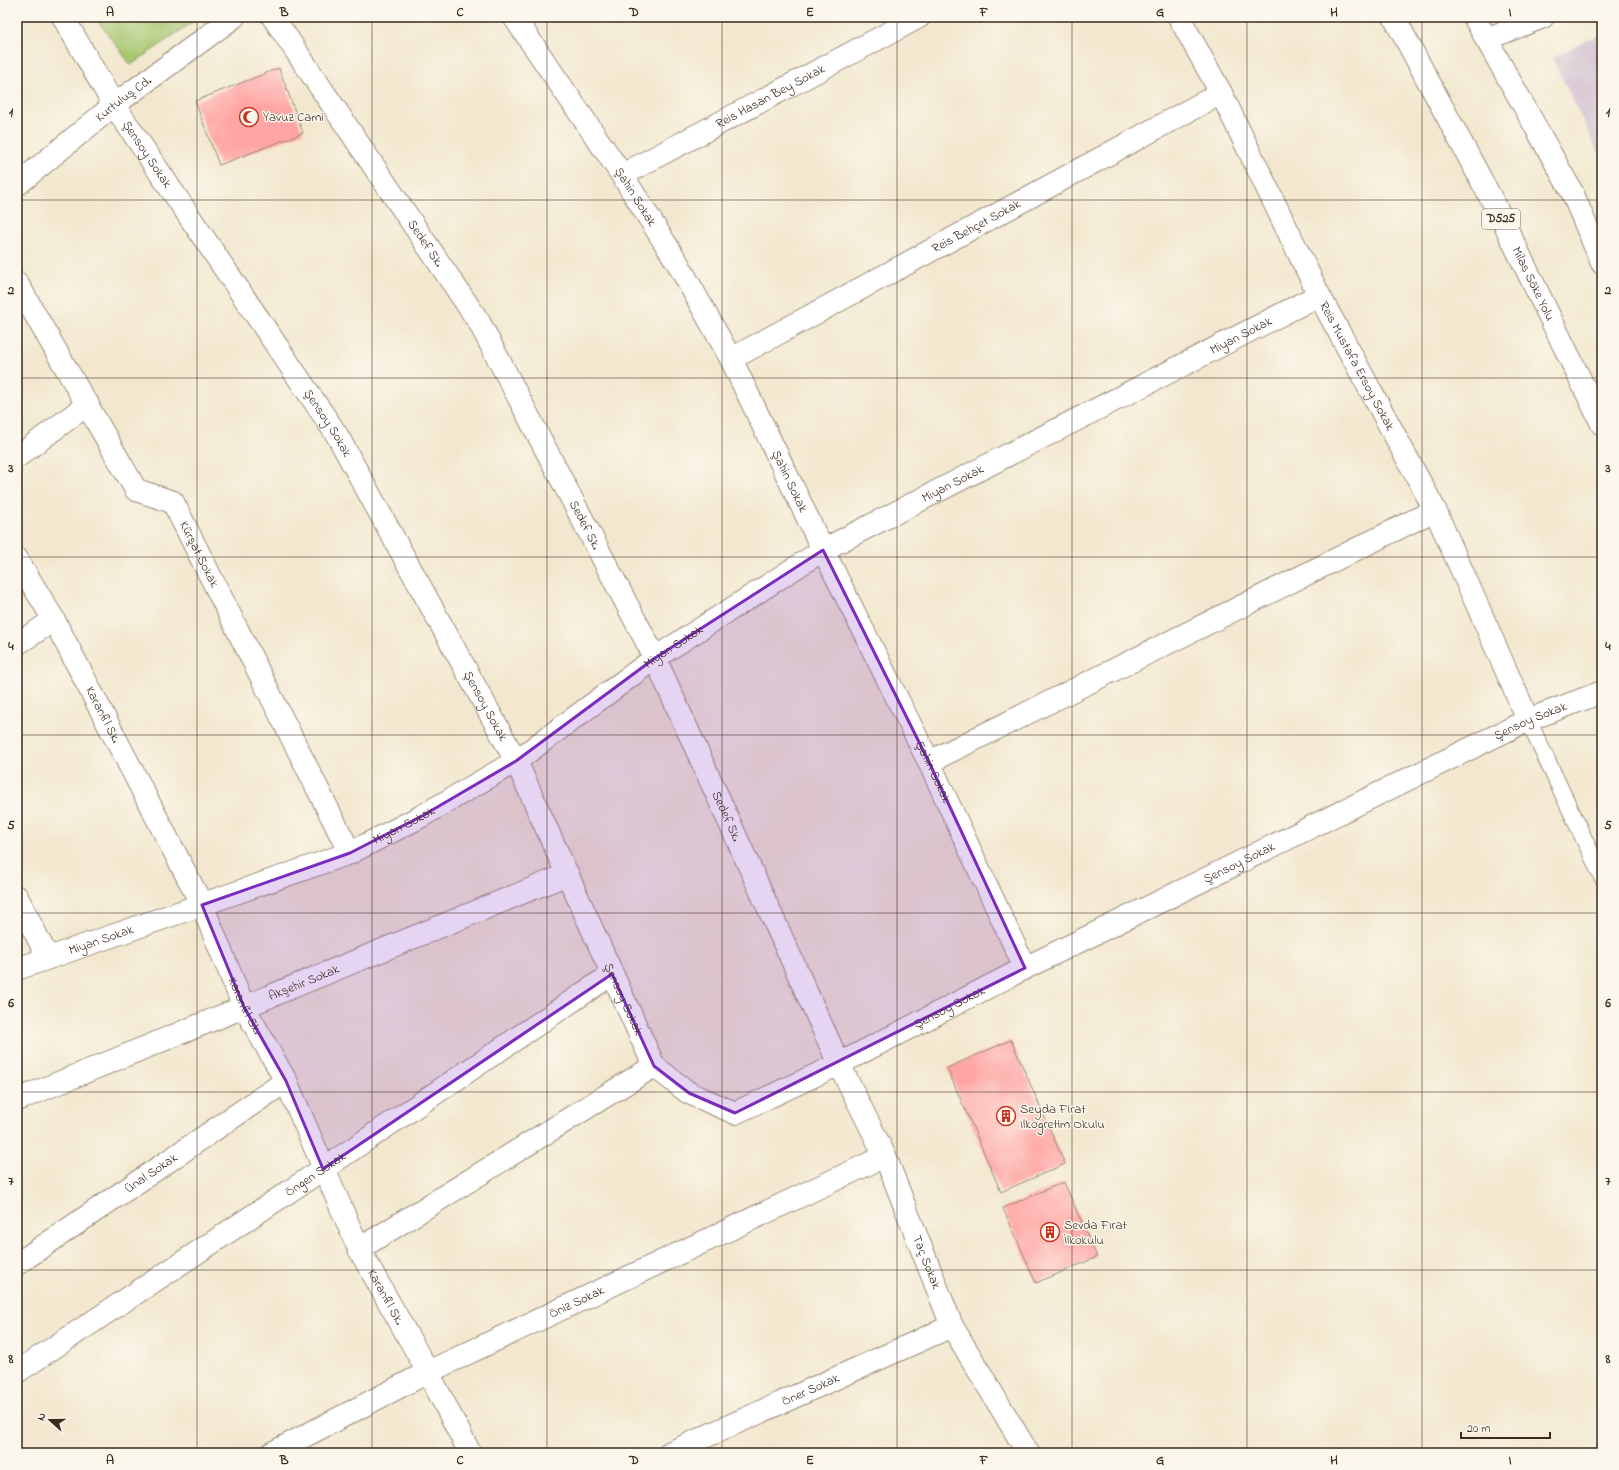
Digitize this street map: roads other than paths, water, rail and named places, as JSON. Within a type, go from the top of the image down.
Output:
[{"type":"main road","name":"Şensoy Sokak","points":[[63,17],[114,105],[337,435],[516,761],[654,1066],[689,1092],[735,1113],[839,1064],[1025,968],[1528,720],[1602,692]]},
{"type":"main road","name":"Kurtuluş Cd.","points":[[17,185],[114,105],[234,17]]},
{"type":"main road","name":"Sedef Sk.","points":[[273,17],[480,322],[655,658],[839,1064]]},
{"type":"main road","name":"Şahin Sokak","points":[[514,17],[622,175],[677,262],[731,359],[823,550],[929,762],[1025,968]]},
{"type":"main road","name":"Reis Hasan Bey Sokak","points":[[622,175],[919,17]]},
{"type":"main road","name":"Reis Mustafa Ersoy Sokak","points":[[1179,17],[1221,94],[1319,294],[1435,510],[1528,720]]},
{"type":"main road","name":"Milas Söke Yolu","points":[[1394,17],[1501,217],[1602,424]]},
{"type":"main road","points":[[1474,17],[1572,192],[1602,263]]},
{"type":"main road","points":[[1486,39],[1543,17]]},
{"type":"main road","name":"Reis Behçet Sokak","points":[[731,359],[1221,94]]},
{"type":"main road","name":"Kürşat Sokak","points":[[17,283],[88,404],[136,490],[173,502],[350,853]]},
{"type":"main road","name":"Miyan Sokak","points":[[17,969],[350,853],[422,816],[516,761],[655,658],[823,550],[1319,294]]},
{"type":"main road","points":[[17,457],[88,404]]},
{"type":"main road","points":[[929,762],[1435,510]]},
{"type":"main road","name":"Karanfil Sk.","points":[[17,559],[54,620],[202,905],[244,1007],[286,1081],[359,1250],[428,1372],[470,1453]]},
{"type":"main road","points":[[17,644],[54,620]]},
{"type":"main road","name":"Akşehir Sokak","points":[[17,1100],[568,874]]},
{"type":"main road","points":[[17,897],[48,958]]},
{"type":"main road","name":"Öngen Sokak","points":[[17,1372],[323,1169],[612,974]]},
{"type":"main road","name":"Taç Sokak","points":[[839,1064],[885,1156],[952,1326],[1028,1453]]},
{"type":"main road","points":[[359,1250],[654,1066]]},
{"type":"main road","name":"Ünal Sokak","points":[[17,1264],[286,1081]]},
{"type":"main road","name":"Öniz Sokak","points":[[272,1453],[428,1372],[885,1156]]},
{"type":"main road","name":"Öner Sokak","points":[[669,1453],[952,1326]]},
{"type":"lane","points":[[1528,720],[1602,877]]},
{"type":"place","name":"Yavuz Cami","points":[[249,117]]},
{"type":"place","name":"Seyda Firat Ilkogretim Okulu","points":[[1006,1116]]},
{"type":"place","name":"Sevda Fırat İlkokulu","points":[[1050,1232]]}]
